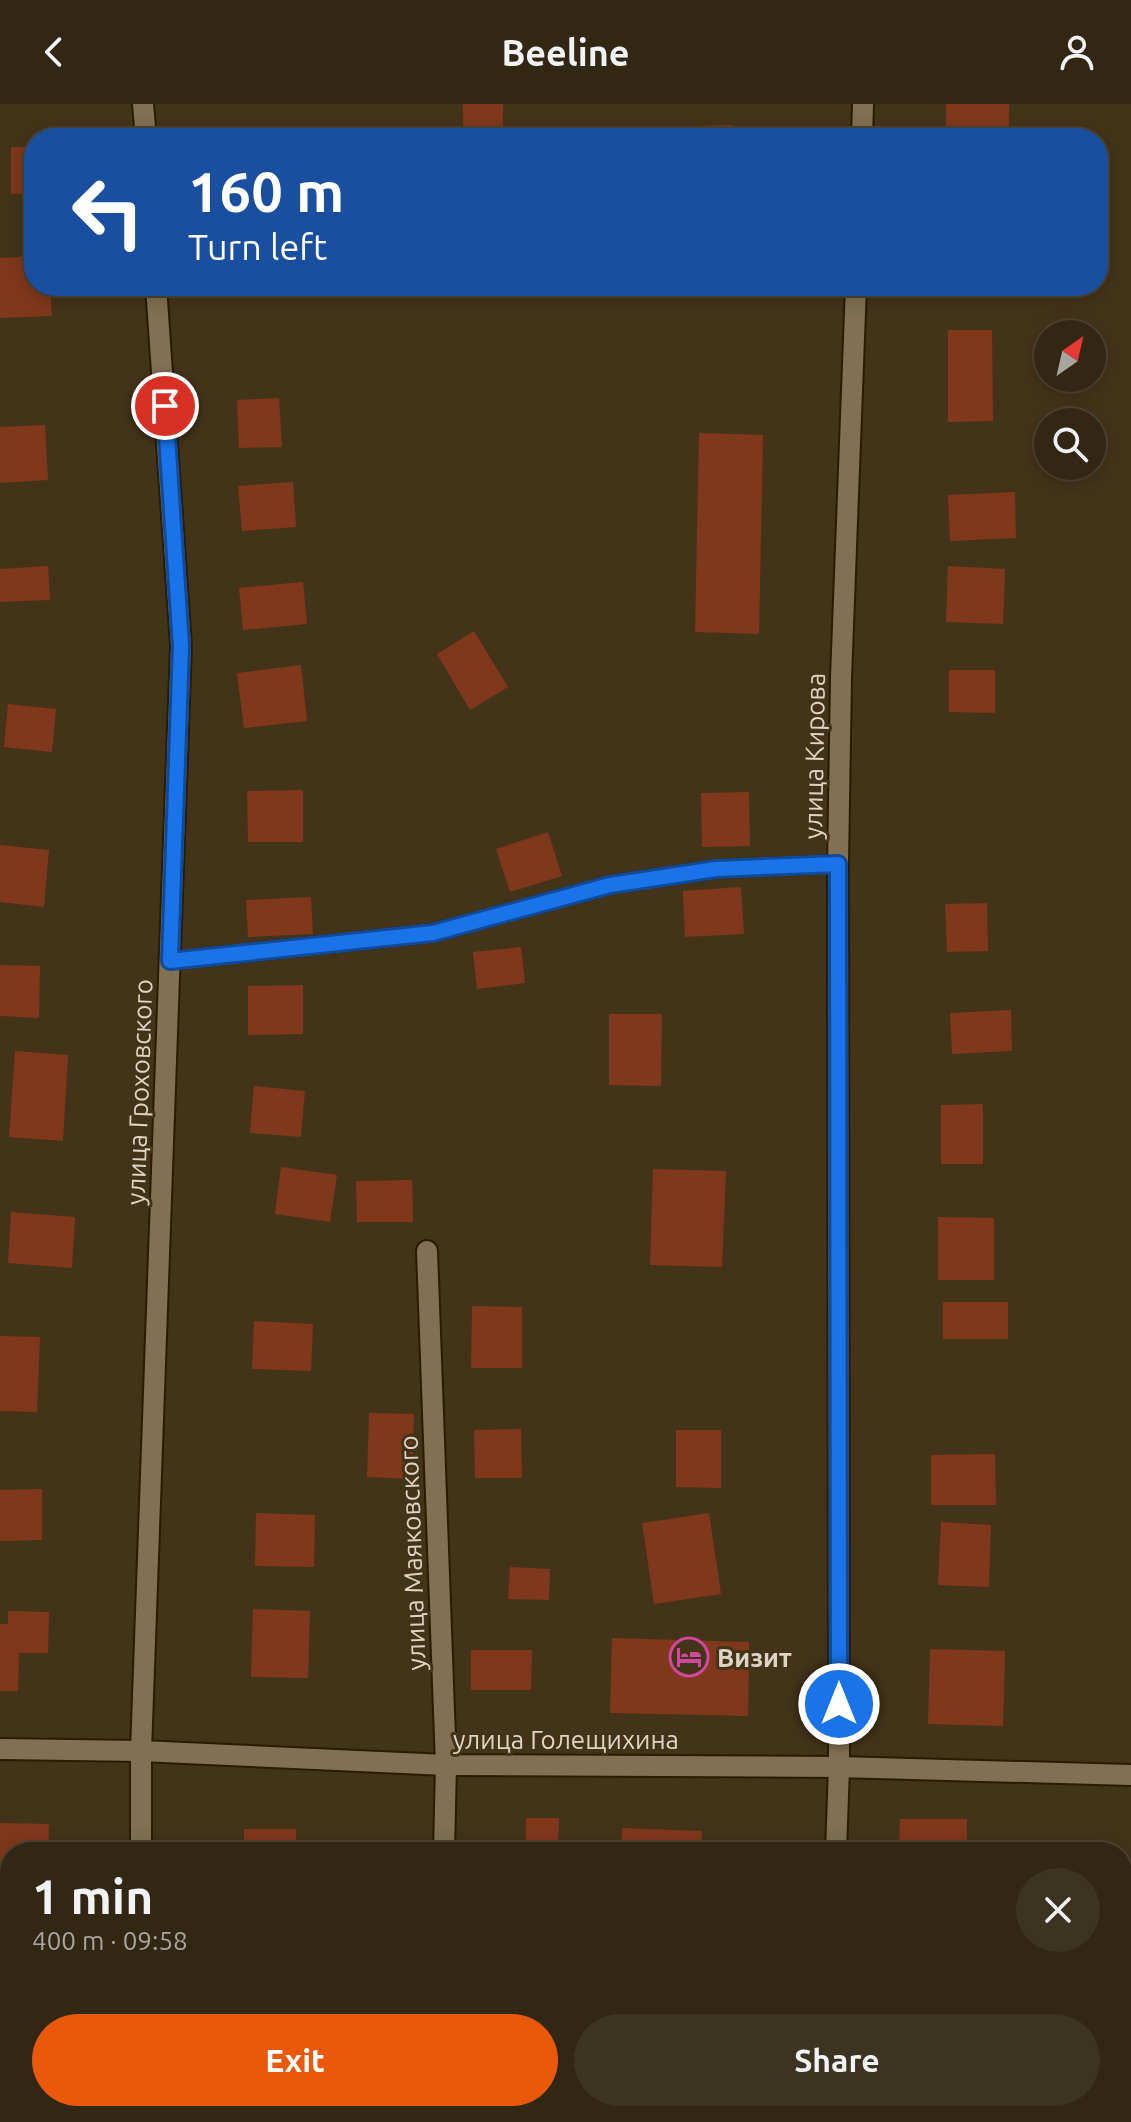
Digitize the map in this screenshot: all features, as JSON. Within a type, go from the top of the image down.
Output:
[{"type":"street","points":[[143,104],[145,128]]},
{"type":"street","points":[[862,128],[863,104]]},
{"type":"street","name":"улица Гроховского","points":[[141,1842],[141,1751],[181,646],[157,296]]},
{"type":"street","name":"улица Кирова","points":[[836,1842],[839,1767],[838,864],[841,678],[856,296]]},
{"type":"street","name":"улица Маяковского","points":[[427,1251],[446,1765],[444,1842]]},
{"type":"street","name":"улица Голещихина","points":[[0,1749],[141,1751],[446,1765],[839,1767],[1131,1775]]},
{"type":"lane","points":[[170,961],[433,933],[610,885],[701,872],[838,864]]},
{"type":"building","points":[[463,104],[503,104],[503,127],[463,127]]},
{"type":"building","points":[[946,104],[1009,104],[1009,128],[946,128]]},
{"type":"building","points":[[732,125],[732,128],[655,127]]},
{"type":"building","points":[[11,147],[24,147],[24,193],[11,194]]},
{"type":"building","points":[[24,257],[24,296],[51,296],[52,316],[0,318],[0,258]]},
{"type":"building","points":[[948,330],[992,330],[993,421],[948,422]]},
{"type":"building","points":[[279,398],[282,447],[239,448],[237,400]]},
{"type":"building","points":[[45,425],[48,480],[0,483],[0,427]]},
{"type":"building","points":[[699,433],[763,435],[759,634],[695,632]]},
{"type":"building","points":[[293,482],[296,527],[242,531],[238,486]]},
{"type":"building","points":[[1015,492],[1016,538],[950,541],[948,495]]},
{"type":"building","points":[[48,566],[50,600],[0,602],[0,569]]},
{"type":"building","points":[[948,566],[1005,569],[1003,624],[946,622]]},
{"type":"building","points":[[303,582],[307,624],[243,630],[239,588]]},
{"type":"building","points":[[474,631],[508,687],[470,710],[437,654]]},
{"type":"building","points":[[301,665],[307,721],[244,728],[237,673]]},
{"type":"building","points":[[949,670],[995,670],[995,713],[949,712]]},
{"type":"building","points":[[8,704],[56,709],[52,752],[4,747]]},
{"type":"building","points":[[303,790],[303,842],[248,842],[247,791]]},
{"type":"building","points":[[749,792],[750,846],[702,847],[701,793]]},
{"type":"building","points":[[548,832],[562,876],[510,892],[496,849]]},
{"type":"building","points":[[0,845],[49,850],[44,907],[0,902]]},
{"type":"building","points":[[741,887],[744,934],[685,937],[683,891]]},
{"type":"building","points":[[311,897],[313,934],[248,937],[246,900]]},
{"type":"building","points":[[987,903],[988,951],[947,952],[945,904]]},
{"type":"building","points":[[521,947],[525,983],[477,989],[473,952]]},
{"type":"building","points":[[0,965],[40,966],[39,1018],[0,1016]]},
{"type":"building","points":[[303,985],[303,1034],[248,1035],[248,986]]},
{"type":"building","points":[[1011,1010],[1012,1051],[952,1054],[950,1013]]},
{"type":"building","points":[[609,1014],[662,1014],[661,1086],[609,1085]]},
{"type":"building","points":[[15,1051],[68,1055],[63,1141],[9,1137]]},
{"type":"building","points":[[254,1086],[305,1091],[301,1137],[250,1133]]},
{"type":"building","points":[[983,1104],[983,1164],[941,1164],[941,1105]]},
{"type":"building","points":[[281,1167],[337,1175],[330,1222],[275,1214]]},
{"type":"building","points":[[653,1169],[726,1171],[722,1267],[650,1265]]},
{"type":"building","points":[[412,1180],[413,1222],[357,1222],[356,1181]]},
{"type":"building","points":[[11,1212],[75,1217],[72,1268],[8,1263]]},
{"type":"building","points":[[938,1217],[994,1218],[994,1280],[938,1280]]},
{"type":"building","points":[[943,1302],[1008,1302],[1008,1339],[943,1339]]},
{"type":"building","points":[[472,1306],[522,1307],[522,1368],[471,1368]]},
{"type":"building","points":[[254,1321],[313,1324],[311,1371],[252,1369]]},
{"type":"building","points":[[0,1336],[40,1337],[37,1412],[0,1411]]},
{"type":"building","points":[[369,1413],[414,1414],[412,1479],[367,1477]]},
{"type":"building","points":[[521,1429],[522,1478],[475,1478],[474,1430]]},
{"type":"building","points":[[676,1430],[721,1430],[721,1488],[676,1487]]},
{"type":"building","points":[[995,1454],[996,1505],[931,1505],[931,1455]]},
{"type":"building","points":[[42,1489],[42,1540],[0,1541],[0,1490]]},
{"type":"building","points":[[256,1513],[315,1515],[314,1567],[255,1566]]},
{"type":"building","points":[[709,1513],[721,1594],[654,1604],[642,1523]]},
{"type":"building","points":[[941,1522],[991,1525],[989,1587],[938,1585]]},
{"type":"building","points":[[510,1567],[550,1569],[549,1600],[508,1599]]},
{"type":"building","points":[[253,1609],[310,1611],[308,1678],[251,1677]]},
{"type":"building","points":[[8,1611],[49,1612],[48,1653],[19,1653],[18,1691],[0,1691],[0,1624],[8,1624]]},
{"type":"building","points":[[612,1638],[749,1642],[748,1716],[610,1713]]},
{"type":"building","points":[[930,1649],[1005,1651],[1003,1726],[928,1724]]},
{"type":"building","points":[[471,1650],[532,1650],[531,1690],[471,1690]]},
{"type":"building","points":[[526,1818],[559,1818],[558,1842],[526,1842]]},
{"type":"building","points":[[900,1819],[967,1819],[967,1842],[899,1842]]},
{"type":"building","points":[[0,1823],[49,1824],[48,1842],[0,1842]]},
{"type":"building","points":[[622,1828],[702,1831],[701,1842],[621,1842]]},
{"type":"building","points":[[244,1829],[296,1829],[296,1842],[244,1842]]},
{"type":"place","name":"Визит","points":[[689,1657]]},
{"type":"route","points":[[165,406],[181,646],[170,961],[433,933],[610,885],[716,869],[838,864],[839,1704]]}]
